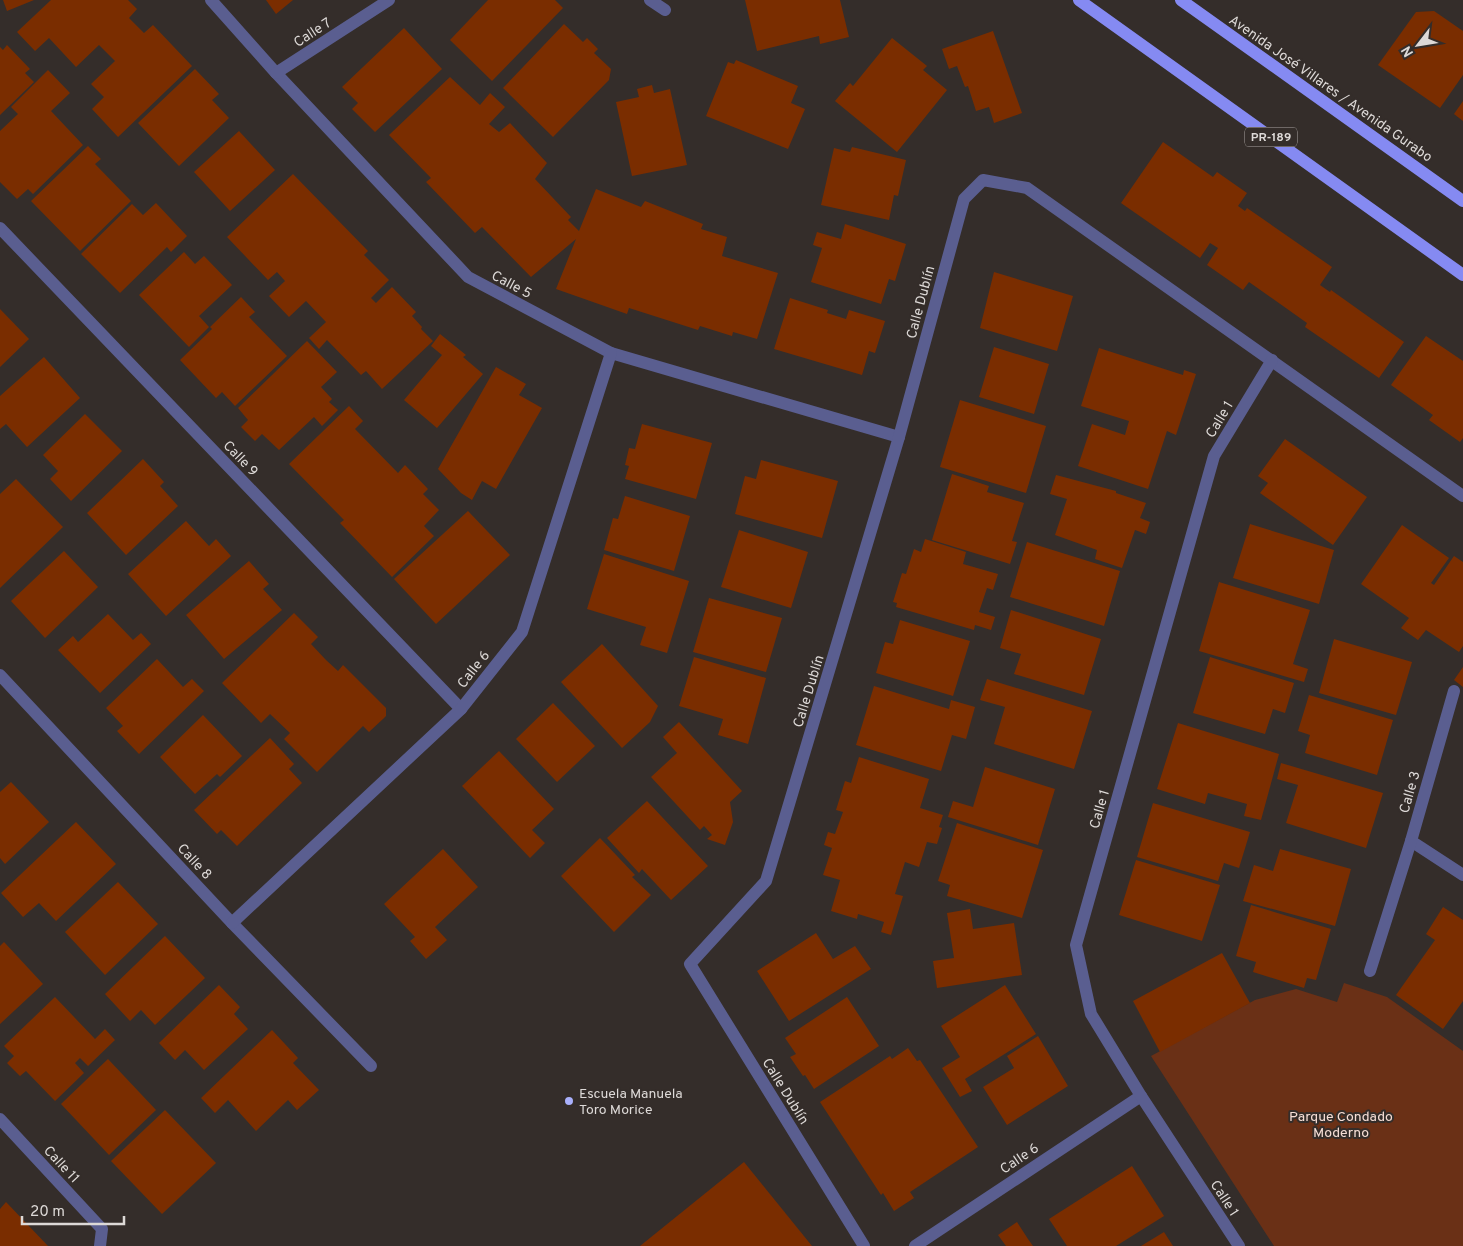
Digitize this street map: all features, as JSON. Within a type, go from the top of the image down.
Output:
[{"type":"main road","name":"PR-189","points":[[1079,0],[1463,275]]},
{"type":"main road","name":"Avenida José Villares / Avenida Gurabo","points":[[1181,0],[1463,201]]},
{"type":"street","name":"Calle 5","points":[[210,0],[468,277],[611,353],[899,437]]},
{"type":"street","name":"Calle 7","points":[[276,73],[389,0]]},
{"type":"street","points":[[650,0],[665,10]]},
{"type":"street","name":"Calle Dublín","points":[[864,1246],[690,964],[766,881],[899,437],[964,199],[983,180],[1027,188],[1272,360]]},
{"type":"street","name":"Calle 9","points":[[0,228],[461,708]]},
{"type":"street","name":"Calle 6","points":[[232,923],[461,708],[522,632],[611,353]]},
{"type":"street","points":[[1272,360],[1463,496]]},
{"type":"street","name":"Calle 1","points":[[1239,1246],[1141,1096],[1091,1014],[1076,945],[1214,456],[1272,360]]},
{"type":"street","name":"Calle 8","points":[[0,674],[232,923],[371,1066]]},
{"type":"street","name":"Calle 3","points":[[1370,972],[1411,841],[1454,691]]},
{"type":"street","points":[[1411,841],[1463,875]]},
{"type":"street","name":"Calle 6","points":[[915,1246],[1141,1096]]},
{"type":"street","name":"Calle 11","points":[[0,1119],[102,1229],[100,1246]]},
{"type":"green space","name":"Parque Condado Moderno","points":[[1344,983],[1387,997],[1463,1051],[1463,1246],[1274,1246],[1151,1056],[1255,1000],[1296,989],[1337,1002]]},
{"type":"building","points":[[3,0],[34,0],[7,11]]},
{"type":"building","points":[[51,0],[128,0],[137,9],[129,18],[144,33],[153,25],[192,66],[118,137],[92,109],[104,97],[91,84],[115,61],[99,45],[76,67],[49,38],[35,51],[17,32]]},
{"type":"building","points":[[266,0],[293,0],[276,14]]},
{"type":"building","points":[[488,0],[555,0],[563,8],[492,81],[450,40]]},
{"type":"building","points":[[745,0],[840,0],[849,37],[820,44],[819,36],[757,51]]},
{"type":"building","points":[[1434,11],[1463,31],[1463,75],[1440,108],[1378,65],[1416,12]]},
{"type":"building","points":[[564,24],[583,42],[587,38],[598,49],[594,53],[611,69],[609,80],[553,137],[503,88]]},
{"type":"building","points":[[404,28],[442,69],[375,132],[352,109],[358,103],[342,87]]},
{"type":"building","points":[[993,31],[1022,113],[994,123],[989,107],[976,111],[968,86],[965,87],[957,66],[949,69],[942,49]]},
{"type":"building","points":[[892,38],[927,66],[923,70],[947,90],[897,152],[835,101],[850,83],[853,86]]},
{"type":"building","points":[[7,45],[30,69],[25,73],[34,82],[0,115],[0,47],[3,50]]},
{"type":"building","points":[[736,60],[798,86],[791,103],[805,109],[788,149],[706,116],[728,62],[734,64]]},
{"type":"building","points":[[195,69],[219,94],[212,100],[229,118],[179,166],[138,123]]},
{"type":"building","points":[[48,70],[70,93],[51,111],[83,145],[33,194],[28,189],[17,199],[0,182],[0,131],[18,114],[11,107]]},
{"type":"building","points":[[450,77],[480,105],[490,93],[505,107],[489,124],[499,132],[510,123],[547,163],[535,179],[571,217],[568,220],[579,231],[596,189],[641,207],[645,201],[703,224],[701,229],[727,237],[722,256],[778,273],[757,339],[733,332],[732,336],[700,326],[698,330],[629,308],[627,314],[556,289],[576,239],[531,277],[482,227],[475,233],[426,182],[431,178],[389,135]]},
{"type":"building","points":[[652,85],[654,93],[670,89],[687,165],[632,176],[616,102],[639,97],[637,89]]},
{"type":"building","points":[[1463,101],[1463,121],[1454,114]]},
{"type":"building","points":[[239,131],[275,170],[230,211],[194,172]]},
{"type":"building","points":[[1163,142],[1213,177],[1217,172],[1247,193],[1238,206],[1245,211],[1247,208],[1332,267],[1320,285],[1330,292],[1331,290],[1404,342],[1379,378],[1305,327],[1307,323],[1249,282],[1243,290],[1207,265],[1218,248],[1210,243],[1200,258],[1121,203]]},
{"type":"building","points":[[88,146],[101,159],[95,164],[131,201],[80,251],[31,201]]},
{"type":"building","points":[[852,147],[906,160],[898,196],[894,195],[889,220],[821,205],[834,148],[850,152]]},
{"type":"building","points":[[293,174],[368,251],[364,255],[389,280],[371,298],[376,303],[392,287],[416,312],[412,316],[433,341],[382,389],[366,371],[361,375],[327,340],[319,349],[309,338],[326,322],[306,301],[289,317],[269,296],[285,281],[277,272],[268,280],[227,237]]},
{"type":"building","points":[[156,203],[187,236],[171,252],[167,247],[120,293],[81,254],[132,204],[143,215]]},
{"type":"building","points":[[845,224],[906,244],[895,281],[889,279],[881,304],[811,282],[822,248],[813,245],[817,232],[841,239]]},
{"type":"building","points":[[184,252],[195,264],[204,256],[232,285],[199,316],[209,327],[189,347],[139,295]]},
{"type":"building","points":[[994,272],[1073,296],[1057,351],[980,328]]},
{"type":"building","points":[[241,297],[255,312],[249,317],[287,356],[235,406],[222,392],[216,398],[180,360]]},
{"type":"building","points":[[790,298],[828,310],[827,313],[846,319],[849,310],[885,321],[875,353],[869,351],[862,375],[774,349]]},
{"type":"building","points":[[0,309],[29,339],[0,367]]},
{"type":"building","points":[[440,334],[466,355],[463,357],[483,374],[437,428],[404,400],[442,355],[431,346]]},
{"type":"building","points":[[1426,336],[1463,361],[1463,438],[1460,442],[1429,420],[1433,415],[1391,385]]},
{"type":"building","points":[[307,341],[337,372],[321,387],[332,399],[329,402],[338,410],[322,426],[314,417],[279,450],[262,434],[255,441],[241,427],[248,420],[238,408]]},
{"type":"building","points":[[994,347],[1049,364],[1034,414],[979,397]]},
{"type":"building","points":[[1099,348],[1183,375],[1184,370],[1196,374],[1176,435],[1167,431],[1148,489],[1078,466],[1092,424],[1125,435],[1129,421],[1081,406]]},
{"type":"building","points":[[44,357],[80,398],[27,447],[6,424],[0,429],[0,396]]},
{"type":"building","points":[[496,367],[526,384],[519,395],[542,408],[496,489],[482,481],[472,500],[461,493],[438,469]]},
{"type":"building","points":[[960,400],[1046,426],[1026,493],[940,467]]},
{"type":"building","points":[[349,406],[363,421],[355,429],[398,473],[405,465],[428,489],[423,494],[439,510],[424,526],[434,536],[392,577],[340,523],[344,520],[289,464]]},
{"type":"building","points":[[85,414],[122,451],[71,501],[50,479],[58,471],[43,455]]},
{"type":"building","points":[[642,424],[712,443],[696,499],[625,479],[629,466],[625,465],[629,448],[635,449]]},
{"type":"building","points":[[1285,439],[1367,497],[1333,545],[1260,493],[1268,483],[1258,476]]},
{"type":"building","points":[[143,459],[164,482],[160,486],[178,506],[126,555],[87,513]]},
{"type":"building","points":[[761,460],[838,481],[822,538],[735,514],[745,476],[756,479]]},
{"type":"building","points":[[952,474],[989,486],[987,492],[1024,503],[1012,541],[1017,542],[1010,564],[932,540]]},
{"type":"building","points":[[1056,475],[1116,491],[1116,493],[1146,503],[1140,518],[1150,522],[1146,534],[1135,530],[1122,568],[1095,559],[1097,550],[1055,535],[1067,499],[1050,494]]},
{"type":"building","points":[[16,479],[63,527],[0,588],[0,494]]},
{"type":"building","points":[[625,496],[690,516],[674,571],[604,550],[613,518],[618,519]]},
{"type":"building","points":[[468,511],[510,555],[436,624],[394,579]]},
{"type":"building","points":[[186,521],[209,546],[216,539],[231,556],[166,616],[128,574]]},
{"type":"building","points":[[1250,524],[1334,550],[1319,604],[1233,578]]},
{"type":"building","points":[[1402,525],[1449,558],[1431,583],[1434,585],[1454,556],[1463,562],[1463,646],[1459,652],[1426,630],[1418,640],[1401,628],[1409,618],[1361,584]]},
{"type":"building","points":[[739,530],[808,552],[791,608],[721,587]]},
{"type":"building","points":[[925,539],[966,552],[963,564],[998,574],[993,590],[987,588],[979,612],[995,617],[991,630],[975,625],[974,630],[896,607],[897,603],[893,602],[902,573],[906,574],[914,549],[921,552]]},
{"type":"building","points":[[1027,542],[1120,571],[1104,626],[1010,597]]},
{"type":"building","points":[[64,551],[98,587],[45,638],[11,601]]},
{"type":"building","points":[[604,554],[689,581],[667,653],[640,645],[646,627],[587,609]]},
{"type":"building","points":[[249,561],[269,584],[263,589],[282,610],[224,659],[186,615]]},
{"type":"building","points":[[1219,582],[1310,610],[1293,664],[1308,669],[1304,682],[1199,651]]},
{"type":"building","points":[[709,598],[782,618],[766,672],[693,652]]},
{"type":"building","points":[[1011,610],[1101,639],[1084,695],[1014,674],[1021,654],[1000,648]]},
{"type":"building","points":[[294,613],[318,637],[311,644],[326,660],[338,671],[343,665],[386,708],[386,716],[369,732],[363,726],[317,772],[284,739],[290,733],[270,714],[261,723],[222,683]]},
{"type":"building","points":[[108,614],[133,640],[141,633],[151,644],[100,693],[58,650],[73,636],[78,642]]},
{"type":"building","points":[[900,620],[970,641],[953,696],[876,673],[885,642],[893,644]]},
{"type":"building","points":[[1334,639],[1412,662],[1396,715],[1319,693]]},
{"type":"building","points":[[602,644],[658,706],[650,722],[622,748],[561,682]]},
{"type":"building","points":[[694,657],[766,678],[748,744],[718,735],[723,719],[679,706]]},
{"type":"building","points":[[1210,657],[1294,683],[1285,713],[1273,709],[1265,734],[1193,713]]},
{"type":"building","points":[[157,659],[183,687],[192,679],[204,691],[139,754],[117,731],[123,726],[106,708]]},
{"type":"building","points":[[1463,667],[1463,687],[1454,680]]},
{"type":"building","points":[[987,679],[1092,711],[1074,769],[994,744],[1005,707],[980,700]]},
{"type":"building","points":[[874,686],[949,709],[951,700],[975,707],[966,739],[952,735],[941,771],[856,745]]},
{"type":"building","points":[[1309,695],[1393,720],[1377,775],[1305,753],[1310,735],[1298,731]]},
{"type":"building","points":[[553,703],[595,746],[557,782],[516,739]]},
{"type":"building","points":[[203,715],[242,756],[220,777],[217,774],[195,794],[160,757]]},
{"type":"building","points":[[679,722],[742,791],[730,802],[733,822],[725,845],[707,839],[712,835],[704,826],[700,830],[651,777],[677,753],[663,737]]},
{"type":"building","points":[[1178,723],[1279,754],[1261,820],[1244,816],[1247,804],[1208,793],[1205,804],[1157,789]]},
{"type":"building","points":[[270,738],[294,764],[289,769],[302,783],[237,846],[221,830],[217,834],[194,810]]},
{"type":"building","points":[[499,751],[554,809],[532,830],[545,843],[530,858],[462,786]]},
{"type":"building","points":[[859,757],[929,779],[920,808],[943,815],[939,827],[942,828],[937,844],[927,842],[919,867],[905,862],[895,894],[903,896],[891,935],[881,932],[884,922],[858,914],[857,919],[831,911],[840,880],[823,875],[832,848],[824,845],[828,832],[835,834],[843,812],[836,810],[845,781],[851,783]]},
{"type":"building","points":[[1281,763],[1383,793],[1366,848],[1286,823],[1298,785],[1277,779]]},
{"type":"building","points":[[985,767],[1055,789],[1038,845],[948,817],[953,801],[973,807]]},
{"type":"building","points":[[11,782],[49,822],[5,864],[0,858],[0,792]]},
{"type":"building","points":[[647,801],[708,866],[671,900],[642,869],[639,873],[607,838]]},
{"type":"building","points":[[1153,803],[1250,832],[1239,868],[1224,863],[1218,881],[1137,857]]},
{"type":"building","points":[[76,822],[116,864],[56,921],[39,903],[23,917],[1,893]]},
{"type":"building","points":[[957,823],[1043,850],[1022,918],[947,896],[950,885],[938,881]]},
{"type":"building","points":[[600,838],[635,875],[632,877],[651,895],[614,932],[561,876]]},
{"type":"building","points":[[443,849],[478,887],[435,927],[447,940],[426,959],[410,941],[415,937],[384,904]]},
{"type":"building","points":[[1280,849],[1351,869],[1335,926],[1243,901],[1254,865],[1273,871]]},
{"type":"building","points":[[1136,860],[1220,885],[1202,941],[1119,915]]},
{"type":"building","points":[[118,882],[158,924],[105,975],[65,932]]},
{"type":"building","points":[[1251,905],[1331,929],[1316,980],[1307,978],[1304,988],[1253,972],[1256,962],[1236,956]]},
{"type":"building","points":[[1443,907],[1463,920],[1463,1001],[1443,1029],[1396,995],[1435,940],[1426,934]]},
{"type":"building","points":[[970,909],[973,929],[1014,923],[1022,975],[937,988],[933,961],[954,958],[947,913]]},
{"type":"building","points":[[816,933],[833,959],[855,946],[871,969],[789,1021],[757,971]]},
{"type":"building","points":[[165,936],[205,978],[155,1025],[141,1010],[130,1021],[105,994]]},
{"type":"building","points":[[4,942],[43,984],[0,1024],[0,946]]},
{"type":"building","points":[[1222,953],[1250,1003],[1160,1052],[1133,1001]]},
{"type":"building","points":[[219,985],[240,1007],[234,1014],[248,1029],[204,1070],[185,1050],[175,1060],[159,1043]]},
{"type":"building","points":[[1005,985],[1036,1034],[965,1079],[972,1091],[960,1097],[942,1068],[960,1057],[941,1026]]},
{"type":"building","points":[[55,997],[95,1039],[105,1029],[115,1040],[88,1066],[80,1058],[75,1063],[84,1073],[55,1101],[26,1071],[20,1076],[7,1063],[14,1056],[4,1046]]},
{"type":"building","points":[[847,997],[879,1046],[814,1089],[790,1057],[796,1054],[785,1038]]},
{"type":"building","points":[[272,1030],[298,1058],[293,1063],[319,1090],[297,1110],[288,1100],[256,1131],[228,1100],[215,1113],[201,1098]]},
{"type":"building","points":[[1038,1036],[1068,1086],[1007,1125],[983,1087],[1014,1068],[1007,1056]]},
{"type":"building","points":[[908,1048],[917,1061],[920,1060],[978,1147],[910,1192],[914,1198],[894,1211],[883,1193],[881,1195],[820,1102],[890,1056],[892,1059]]},
{"type":"building","points":[[108,1059],[156,1110],[109,1155],[61,1104]]},
{"type":"building","points":[[165,1110],[216,1163],[162,1214],[111,1161]]},
{"type":"building","points":[[744,1162],[812,1246],[640,1246]]},
{"type":"building","points":[[1132,1166],[1164,1216],[1116,1246],[1067,1246],[1049,1219]]},
{"type":"building","points":[[6,1202],[48,1246],[0,1246],[0,1209]]},
{"type":"building","points":[[1017,1222],[1033,1246],[1006,1246],[998,1235]]},
{"type":"building","points":[[1164,1232],[1173,1246],[1141,1246]]},
{"type":"place","name":"Escuela Manuela Toro Morice","points":[[569,1101]]}]
